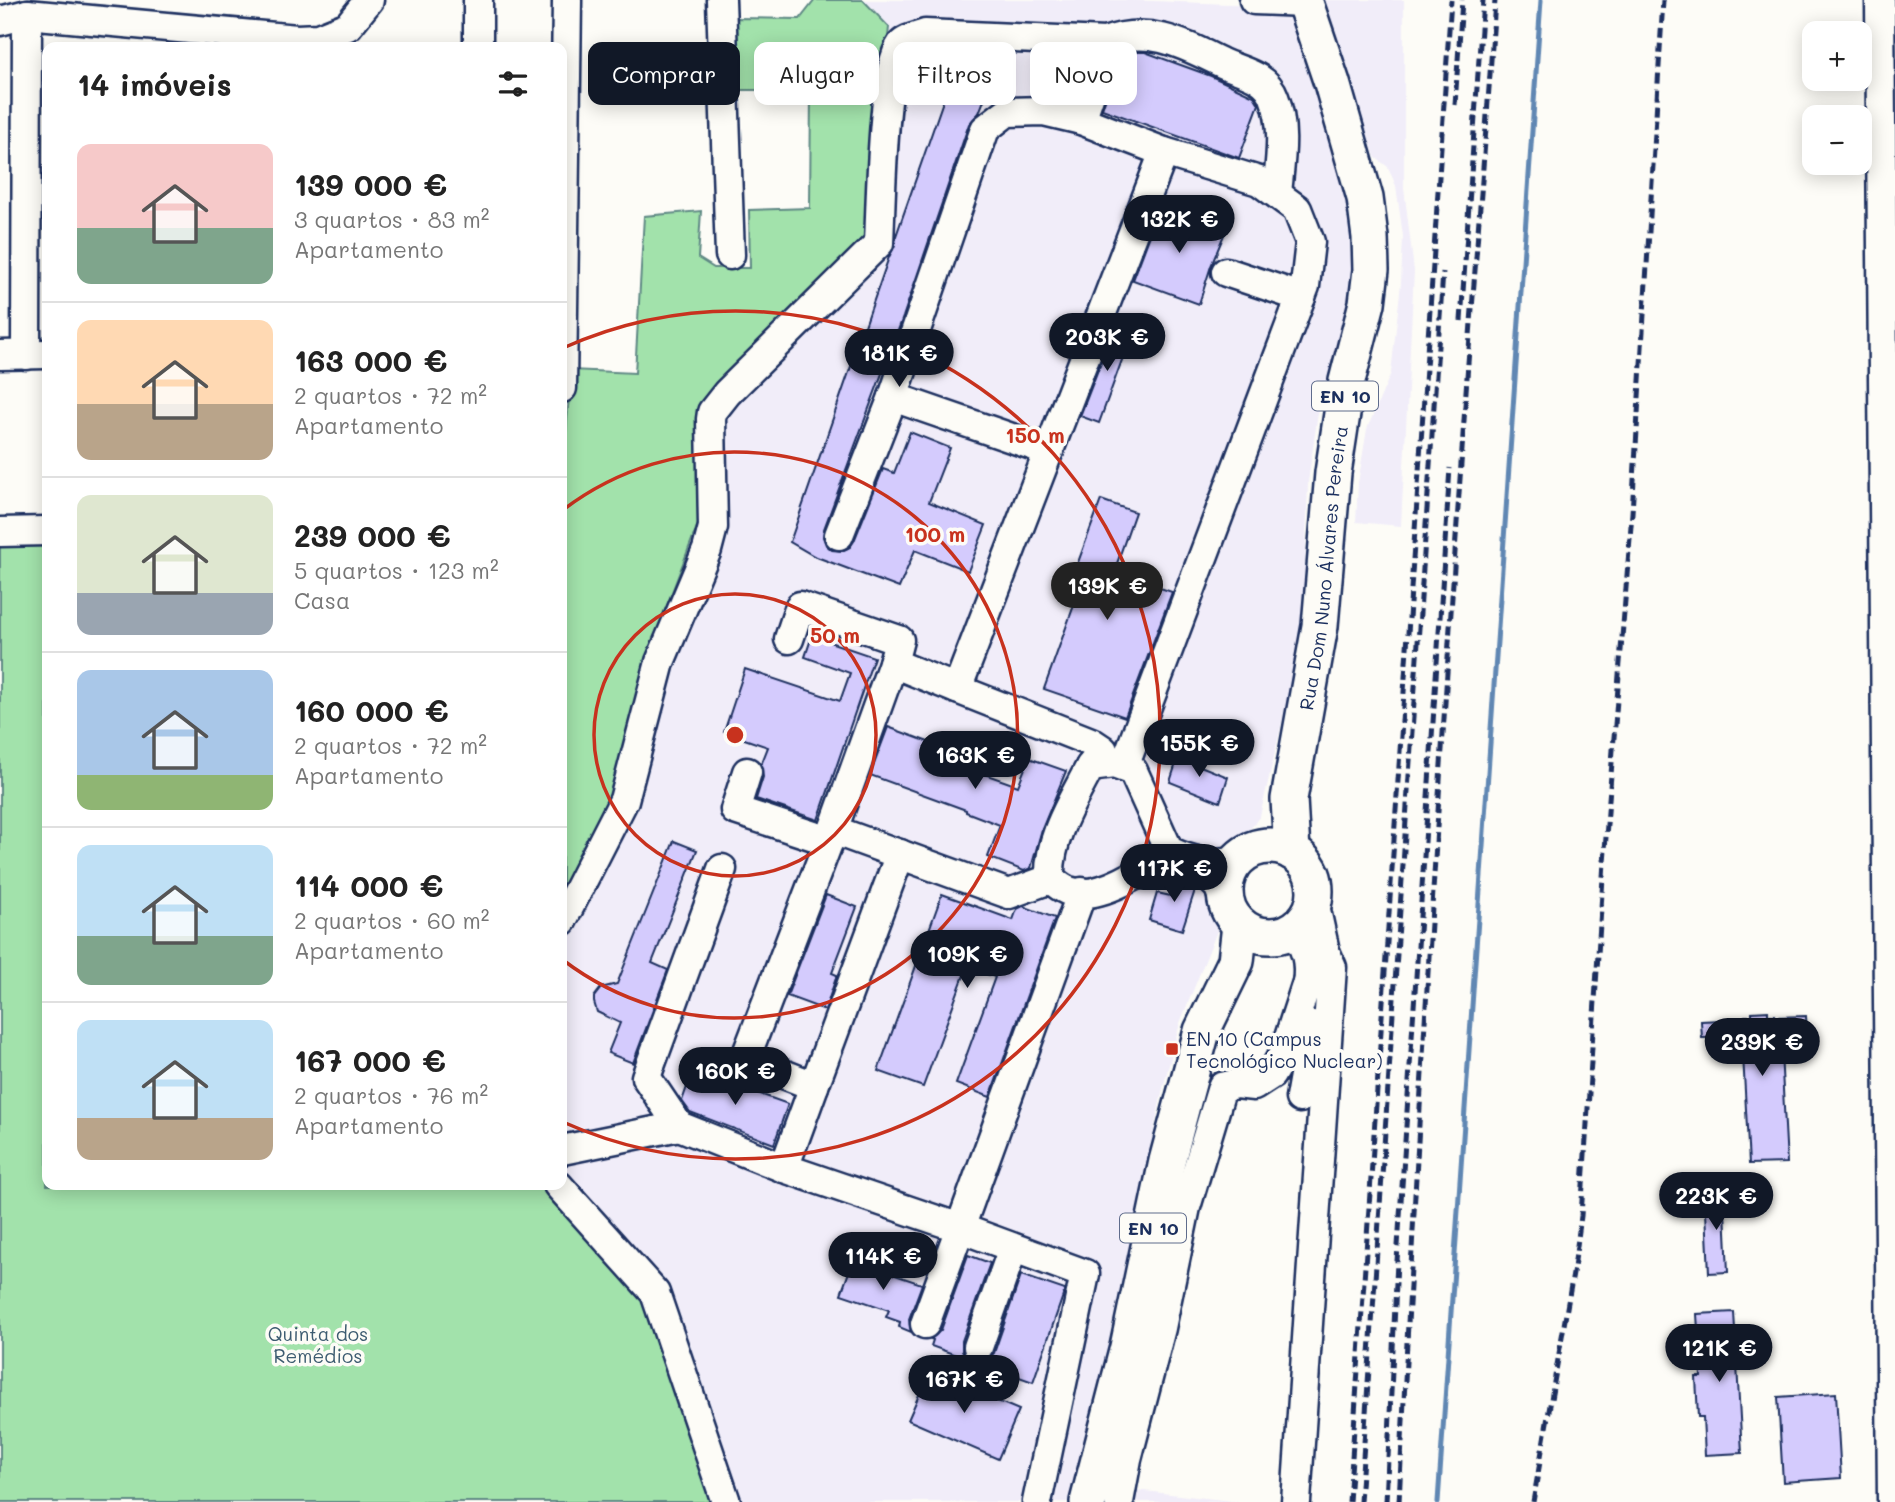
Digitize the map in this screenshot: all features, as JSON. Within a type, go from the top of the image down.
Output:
[{"type":"main road","name":"Rua Dom Nuno Álvares Pereira","points":[[1262,853],[1289,799],[1320,626],[1333,472],[1345,394],[1367,303],[1371,270],[1365,198],[1332,83],[1304,1]]},
{"type":"main road","points":[[1256,925],[1302,923],[1314,901],[1315,886],[1303,860],[1262,853]]},
{"type":"main road","name":"EN 10","points":[[1088,1502],[1128,1347],[1167,1161],[1202,1031],[1256,925],[1225,891],[1228,874],[1262,853]]},
{"type":"street","points":[[301,42],[348,26],[369,0]]},
{"type":"street","points":[[478,0],[478,42]]},
{"type":"street","points":[[566,42],[567,0]]},
{"type":"street","points":[[721,0],[730,255]]},
{"type":"street","points":[[1254,0],[1304,1]]},
{"type":"street","points":[[1880,0],[1892,1502]]},
{"type":"street","points":[[24,355],[13,17],[157,36],[277,42]]},
{"type":"street","points":[[567,911],[624,800],[660,662],[707,551],[713,527],[712,412],[727,393],[879,243],[888,97],[894,58],[903,42],[925,34],[1104,42],[1124,35],[1177,41],[1265,81],[1275,97],[1282,132],[1277,193]]},
{"type":"street","points":[[1081,120],[1086,105]]},
{"type":"street","points":[[839,536],[893,397],[985,129],[1007,112],[1043,111],[1081,120],[1164,152],[1259,181],[1297,209],[1310,242],[1305,286],[1124,767]]},
{"type":"street","points":[[957,689],[1164,152]]},
{"type":"street","points":[[1226,272],[1301,297]]},
{"type":"street","points":[[893,397],[1049,451]]},
{"type":"street","points":[[0,533],[42,531]]},
{"type":"street","points":[[789,639],[800,606],[899,640],[831,836],[745,1059],[814,1086]]},
{"type":"street","points":[[893,663],[1103,750],[1090,767],[1060,829],[1049,861],[1050,879]]},
{"type":"street","points":[[1090,767],[1114,764],[1133,771],[1181,856],[1218,887],[1256,925],[1302,942],[1309,959],[1295,1099],[1325,951]]},
{"type":"street","points":[[747,772],[735,810],[900,854],[1009,894],[1050,879]]},
{"type":"street","points":[[1050,879],[1070,892],[1098,893],[1152,866],[1181,856],[1218,864],[1262,853]]},
{"type":"street","points":[[784,1168],[900,854]]},
{"type":"street","points":[[678,1126],[646,1077],[722,869]]},
{"type":"street","points":[[925,1324],[1082,892]]},
{"type":"street","points":[[1296,1502],[1332,967],[1325,951],[1314,901]]},
{"type":"street","points":[[1119,1502],[1126,1459],[1161,1328],[1186,1207],[1222,1087],[1236,1084],[1254,1086],[1271,1075],[1284,1053],[1308,976]]},
{"type":"street","points":[[567,1149],[678,1126],[784,1168],[1084,1274],[1037,1502]]},
{"type":"street","points":[[562,1190],[655,1293],[726,1502]]},
{"type":"street","points":[[978,1347],[1013,1248]]},
{"type":"shaded area","points":[[863,0],[1128,0],[1282,6],[1292,16],[1296,26],[1345,187],[1351,216],[1352,261],[1347,314],[1319,406],[1308,482],[1303,633],[1260,816],[1247,833],[1215,849],[1217,931],[1180,1023],[1163,1088],[1104,1363],[1069,1502],[720,1502],[564,1190],[567,1190],[567,891],[628,764],[650,650],[704,508],[709,404],[874,235],[889,27]]},
{"type":"shaded area","points":[[1321,0],[1404,0],[1404,188],[1414,271],[1401,526],[1356,522],[1358,483],[1367,429],[1391,373],[1401,283],[1403,236],[1396,186],[1388,167],[1375,157]]},
{"type":"shaded area","points":[[1101,1486],[1240,1502],[1098,1502]]},
{"type":"green space","points":[[815,0],[863,0],[889,27],[867,238],[705,408],[704,508],[650,650],[614,811],[567,892],[567,421],[571,370],[635,373],[644,216],[701,211],[698,258],[714,268],[750,268],[749,210],[810,208],[811,105],[879,105],[879,42],[754,42],[754,90],[740,90],[740,42],[737,42],[736,18],[800,19]]},
{"type":"green space","name":"Quinta dos Remédios","points":[[42,542],[42,1190],[554,1190],[646,1297],[720,1502],[0,1502],[0,543]]},
{"type":"building","points":[[1137,52],[1145,52],[1211,76],[1254,96],[1259,104],[1239,158],[1102,109],[1103,105],[1137,105]]},
{"type":"building","points":[[942,105],[982,105],[969,124],[903,317],[824,529],[826,545],[832,550],[842,551],[850,547],[883,469],[894,473],[910,432],[950,448],[929,502],[986,525],[968,571],[915,550],[899,588],[814,556],[790,542]]},
{"type":"building","points":[[1161,206],[1226,230],[1199,304],[1133,280]]},
{"type":"building","points":[[1117,321],[1134,327],[1099,423],[1080,416]]},
{"type":"building","points":[[1101,500],[1135,512],[1114,572],[1172,592],[1125,717],[1044,689],[1083,580],[1073,576]]},
{"type":"building","points":[[812,636],[874,657],[818,820],[756,799],[763,777],[761,765],[768,747],[724,732],[745,669],[840,701],[850,673],[805,657]]},
{"type":"building","points":[[888,727],[977,760],[973,770],[1018,786],[1029,758],[1066,771],[1042,829],[1031,868],[1024,871],[988,857],[1000,825],[870,775]]},
{"type":"building","points":[[1178,757],[1228,777],[1220,802],[1170,782]]},
{"type":"building","points":[[674,841],[697,850],[652,963],[668,970],[633,1063],[608,1053],[620,1023],[597,1012],[594,997],[601,988],[617,984]]},
{"type":"building","points":[[1177,872],[1183,874],[1196,887],[1182,930],[1149,920],[1157,893],[1171,896]]},
{"type":"building","points":[[942,894],[1013,920],[1017,909],[1023,906],[1055,918],[990,1097],[956,1084],[995,977],[967,967],[923,1087],[878,1071]]},
{"type":"building","points":[[826,895],[857,907],[832,973],[837,975],[825,1010],[787,996]]},
{"type":"building","points":[[1768,1011],[1768,1015],[1776,1017],[1806,1016],[1807,1033],[1780,1034],[1787,1163],[1749,1164],[1742,1037],[1702,1038],[1701,1021],[1745,1019],[1745,1016],[1752,1016],[1752,1012]]},
{"type":"building","points":[[693,1070],[788,1104],[774,1144],[690,1112],[682,1101]]},
{"type":"building","points":[[1724,1190],[1728,1272],[1709,1273],[1705,1191]]},
{"type":"building","points":[[968,1255],[990,1263],[962,1341],[962,1351],[967,1359],[931,1346],[931,1339],[941,1330]]},
{"type":"building","points":[[853,1261],[922,1284],[909,1319],[911,1332],[899,1327],[900,1322],[886,1317],[889,1310],[841,1294]]},
{"type":"building","points":[[1021,1275],[1065,1290],[1033,1382],[980,1363],[988,1360],[994,1353]]},
{"type":"building","points":[[1734,1312],[1742,1453],[1705,1455],[1703,1417],[1698,1417],[1696,1377],[1701,1377],[1697,1314]]},
{"type":"building","points":[[929,1372],[1019,1410],[998,1459],[908,1420]]},
{"type":"building","points":[[1836,1393],[1841,1478],[1783,1482],[1778,1397]]},
{"type":"waterway","points":[[1438,1502],[1541,0]]},
{"type":"railway","points":[[1349,1502],[1451,0]]},
{"type":"railway","points":[[1455,105],[1462,0]]},
{"type":"railway","points":[[1461,321],[1483,0]]},
{"type":"railway","points":[[1399,1502],[1439,799],[1495,0]]},
{"type":"railway","points":[[1533,1502],[1581,1216],[1604,862],[1632,513],[1663,0]]},
{"type":"railway","points":[[1360,1502],[1443,272]]},
{"type":"railway","points":[[1386,1502],[1397,1261],[1450,468]]},
{"type":"place","name":"EN 10 (Campus Tecnológico Nuclear)","points":[[1172,1049]]}]
